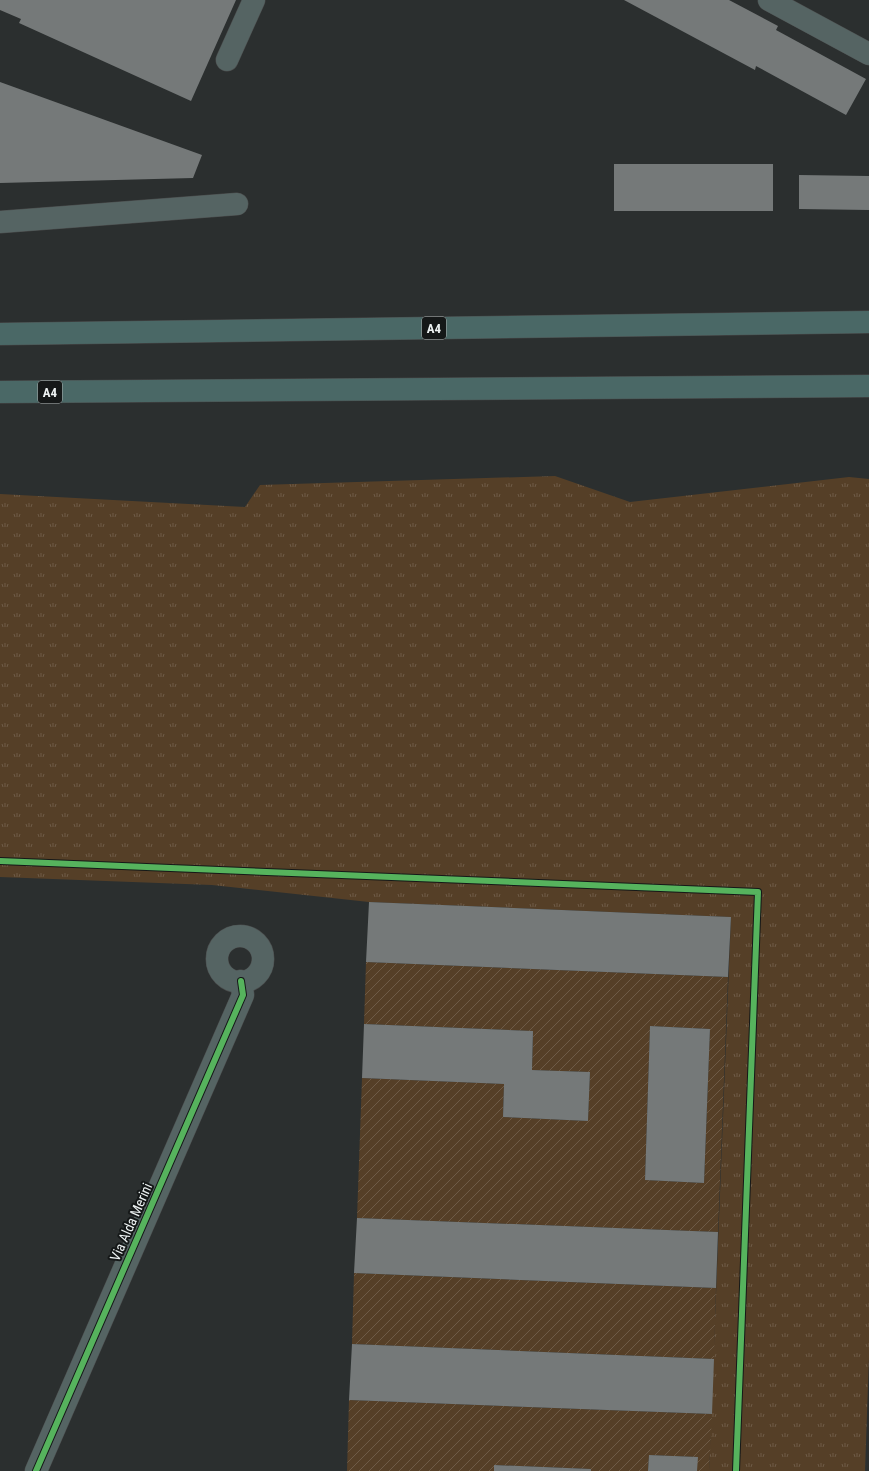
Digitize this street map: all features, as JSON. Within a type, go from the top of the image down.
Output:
[{"type":"highway","name":"A4","points":[[0,334],[869,322]]},
{"type":"highway","name":"A4","points":[[0,392],[869,386]]},
{"type":"street","points":[[227,60],[254,0]]},
{"type":"street","points":[[769,0],[869,54]]},
{"type":"street","points":[[0,222],[237,204]]},
{"type":"street","name":"Via Alda Merini","points":[[36,1471],[243,995],[241,982]]},
{"type":"green space","points":[[555,476],[630,502],[849,477],[869,479],[869,1357],[865,1471],[709,1471],[731,917],[369,902],[212,885],[0,877],[0,494],[245,507],[260,485]]},
{"type":"green space","points":[[366,962],[728,977],[718,1232],[357,1218],[362,1078],[504,1084],[503,1117],[588,1121],[590,1072],[532,1070],[533,1031],[364,1024]],"holes":[[[650,1026],[710,1029],[704,1183],[645,1180]]]},
{"type":"green space","points":[[354,1273],[716,1288],[714,1359],[352,1344]]},
{"type":"green space","points":[[349,1400],[712,1414],[709,1471],[697,1471],[697,1457],[649,1455],[648,1471],[591,1471],[591,1469],[494,1465],[494,1471],[347,1471]]},
{"type":"building","points":[[0,0],[236,0],[191,101],[19,23],[21,19],[0,10]]},
{"type":"building","points":[[624,0],[729,0],[778,26],[776,30],[866,79],[846,115],[756,66],[755,70]]},
{"type":"building","points":[[0,82],[202,155],[193,178],[0,183]]},
{"type":"building","points":[[614,164],[773,164],[773,211],[614,211]]},
{"type":"building","points":[[799,175],[869,176],[869,210],[799,209]]},
{"type":"building","points":[[369,902],[731,917],[728,977],[366,962]]},
{"type":"building","points":[[364,1024],[533,1031],[532,1070],[590,1072],[588,1121],[503,1117],[504,1084],[362,1078]]},
{"type":"building","points":[[650,1026],[710,1029],[704,1183],[645,1180]]},
{"type":"building","points":[[357,1218],[718,1232],[716,1288],[354,1273]]},
{"type":"building","points":[[352,1344],[714,1359],[712,1414],[349,1400]]},
{"type":"building","points":[[649,1455],[698,1457],[697,1471],[648,1471]]},
{"type":"building","points":[[494,1465],[591,1469],[591,1471],[494,1471]]},
{"type":"cycle path","points":[[0,861],[758,892],[736,1471]]},
{"type":"cycle path","points":[[36,1471],[243,995],[241,981]]}]
